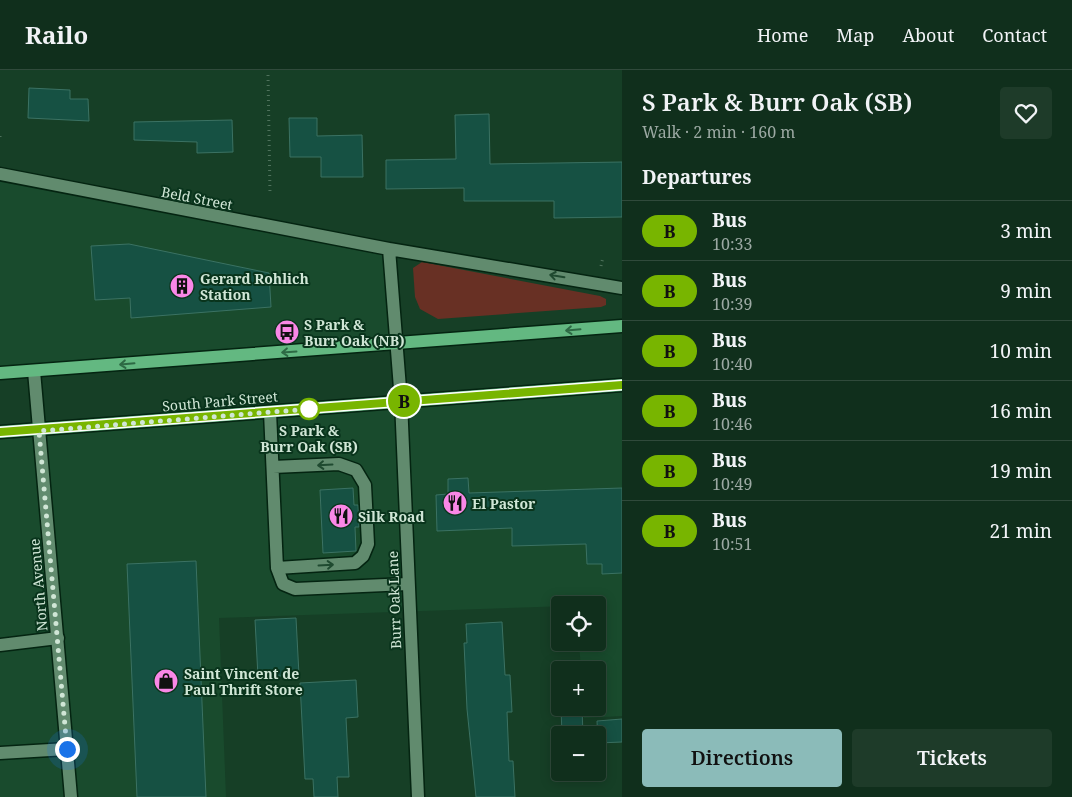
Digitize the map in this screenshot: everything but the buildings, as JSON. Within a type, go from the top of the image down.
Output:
[{"type":"main road","points":[[0,373],[622,326]]},
{"type":"main road","name":"South Park Street","points":[[0,432],[39,431],[401,401],[622,386]]},
{"type":"street","name":"Beld Street","points":[[0,174],[389,249],[622,288]]},
{"type":"street","points":[[389,249],[401,401]]},
{"type":"street","name":"North Avenue","points":[[34,371],[71,797]]},
{"type":"street","name":"Burr Oak Lane","points":[[401,401],[418,797]]},
{"type":"street","points":[[270,412],[277,568],[283,584],[295,589],[408,584]]},
{"type":"street","points":[[273,468],[339,464],[356,470],[365,485],[368,544],[363,556],[355,563],[277,568]]},
{"type":"street","points":[[0,645],[58,638]]},
{"type":"street","points":[[0,753],[67,749]]},
{"type":"path","points":[[268,75],[270,194]]},
{"type":"shaded area","points":[[0,174],[389,249],[397,344],[0,373]]},
{"type":"shaded area","points":[[422,262],[600,296],[606,299],[606,305],[601,307],[438,319],[420,309],[415,297],[413,268]]},
{"type":"shaded area","points":[[622,385],[622,716],[584,718],[584,716],[606,716],[606,661],[580,661],[580,651],[606,651],[606,596],[551,596],[551,607],[219,618],[226,797],[0,797],[0,432]]},
{"type":"bus line","name":"B","points":[[0,432],[39,431],[622,385]]},
{"type":"place","name":"Gerard Rohlich Station","points":[[182,286]]},
{"type":"place","name":"S Park & Burr Oak (NB)","points":[[287,332]]},
{"type":"place","name":"S Park & Burr Oak (SB)","points":[[309,409]]},
{"type":"place","name":"El Pastor","points":[[455,503]]},
{"type":"place","name":"Silk Road","points":[[341,516]]},
{"type":"place","name":"Saint Vincent de Paul Thrift Store","points":[[166,681]]},
{"type":"route","points":[[67,749],[39,431],[309,409]]}]
